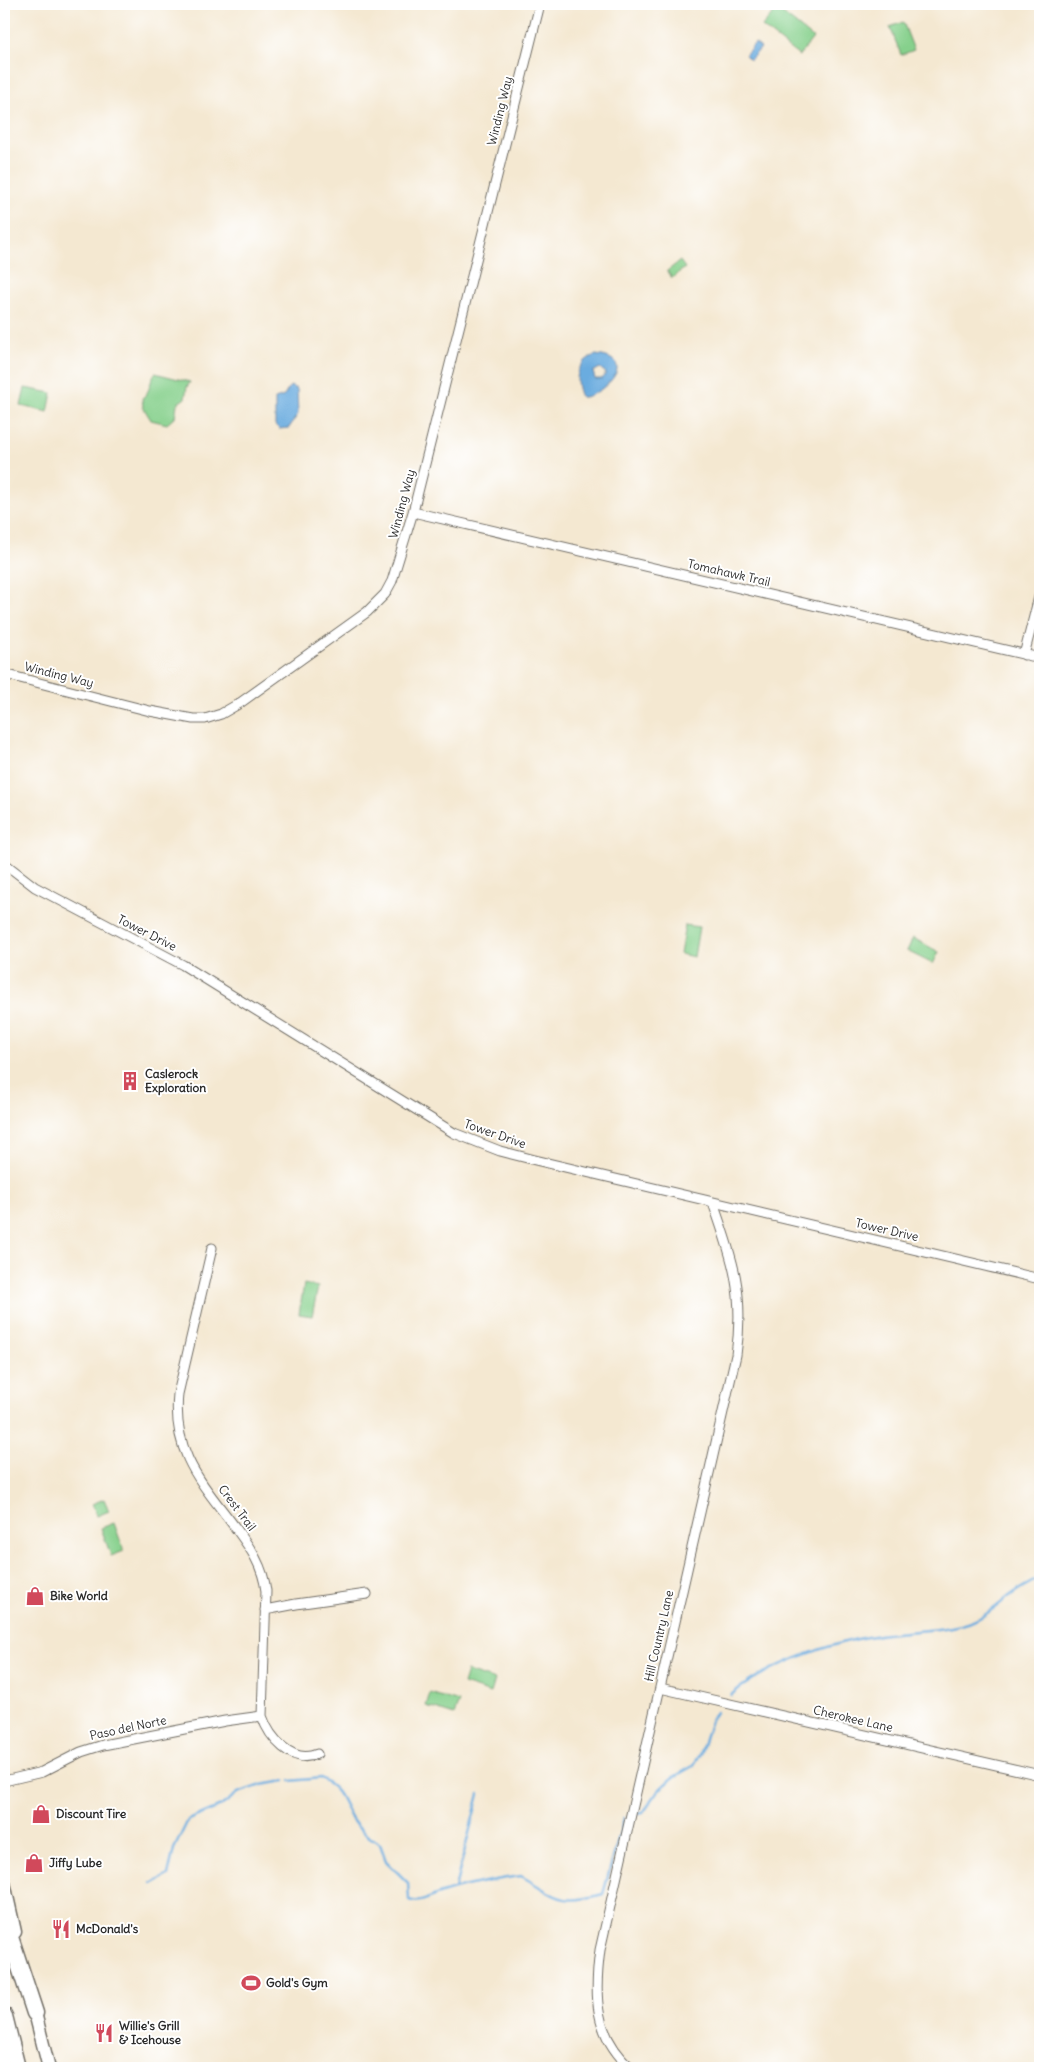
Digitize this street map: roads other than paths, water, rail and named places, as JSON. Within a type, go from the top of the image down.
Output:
[{"type":"highway","points":[[4,1919],[35,2012]]},
{"type":"highway","points":[[4,2016],[17,2068]]},
{"type":"main road","points":[[4,1883],[49,2068]]},
{"type":"street","name":"Winding Way","points":[[4,674],[150,711],[194,720],[205,719],[221,714],[240,703],[367,612],[385,594],[398,564],[413,512],[540,4]]},
{"type":"street","name":"Tomahawk Trail","points":[[413,512],[1040,658]]},
{"type":"street","points":[[1024,655],[1040,593]]},
{"type":"street","name":"Tower Drive","points":[[4,862],[34,887],[183,965],[454,1133],[500,1151],[1040,1279]]},
{"type":"street","name":"Hill Country Lane","points":[[631,2068],[618,2053],[602,2024],[596,1983],[600,1950],[730,1388],[739,1334],[736,1270],[713,1203]]},
{"type":"street","name":"Crest Trail","points":[[212,1248],[178,1394],[178,1429],[189,1463],[256,1556],[264,1582],[262,1716],[272,1738],[289,1751],[307,1757],[317,1754]]},
{"type":"street","points":[[265,1610],[367,1594]]},
{"type":"street","name":"Cherokee Lane","points":[[660,1688],[1040,1775]]},
{"type":"street","name":"Paso del Norte","points":[[4,1781],[42,1772],[81,1752],[103,1745],[224,1721],[262,1716]]},
{"type":"water","points":[[755,43],[761,48],[750,60],[745,55]]},
{"type":"water","points":[[596,355],[610,358],[616,364],[616,371],[612,379],[605,386],[588,396],[581,397],[577,384],[578,372],[581,366]],"holes":[[[600,368],[606,373],[602,379],[595,379],[593,372]]]},
{"type":"water","points":[[290,386],[297,389],[298,414],[289,428],[279,429],[275,425],[275,399],[284,396]]},
{"type":"waterway","points":[[731,1695],[762,1674],[801,1656],[822,1649],[861,1638],[890,1633],[938,1629],[973,1621],[988,1613],[1018,1590],[1040,1578]]},
{"type":"waterway","points":[[638,1814],[643,1813],[659,1790],[672,1778],[693,1766],[700,1755],[711,1720],[716,1712]]},
{"type":"waterway","points":[[290,1781],[321,1778],[333,1787],[340,1795],[357,1826],[380,1844],[386,1861],[408,1883],[409,1900],[413,1901],[423,1900],[447,1891],[489,1881],[521,1876],[551,1894],[567,1899],[588,1898],[603,1894],[624,1818]]},
{"type":"waterway","points":[[152,1884],[168,1875],[174,1849],[188,1820],[221,1806],[238,1793],[261,1785],[285,1781]]},
{"type":"waterway","points":[[455,1888],[479,1794]]},
{"type":"place","name":"Caslerock Exploration","points":[[130,1081]]},
{"type":"place","name":"Bike World","points":[[35,1596]]},
{"type":"place","name":"Discount Tire","points":[[41,1814]]},
{"type":"place","name":"Jiffy Lube","points":[[34,1863]]},
{"type":"place","name":"McDonald's","points":[[61,1929]]},
{"type":"place","name":"Gold's Gym","points":[[251,1983]]},
{"type":"place","name":"Willie's Grill & Icehouse","points":[[104,2033]]}]
